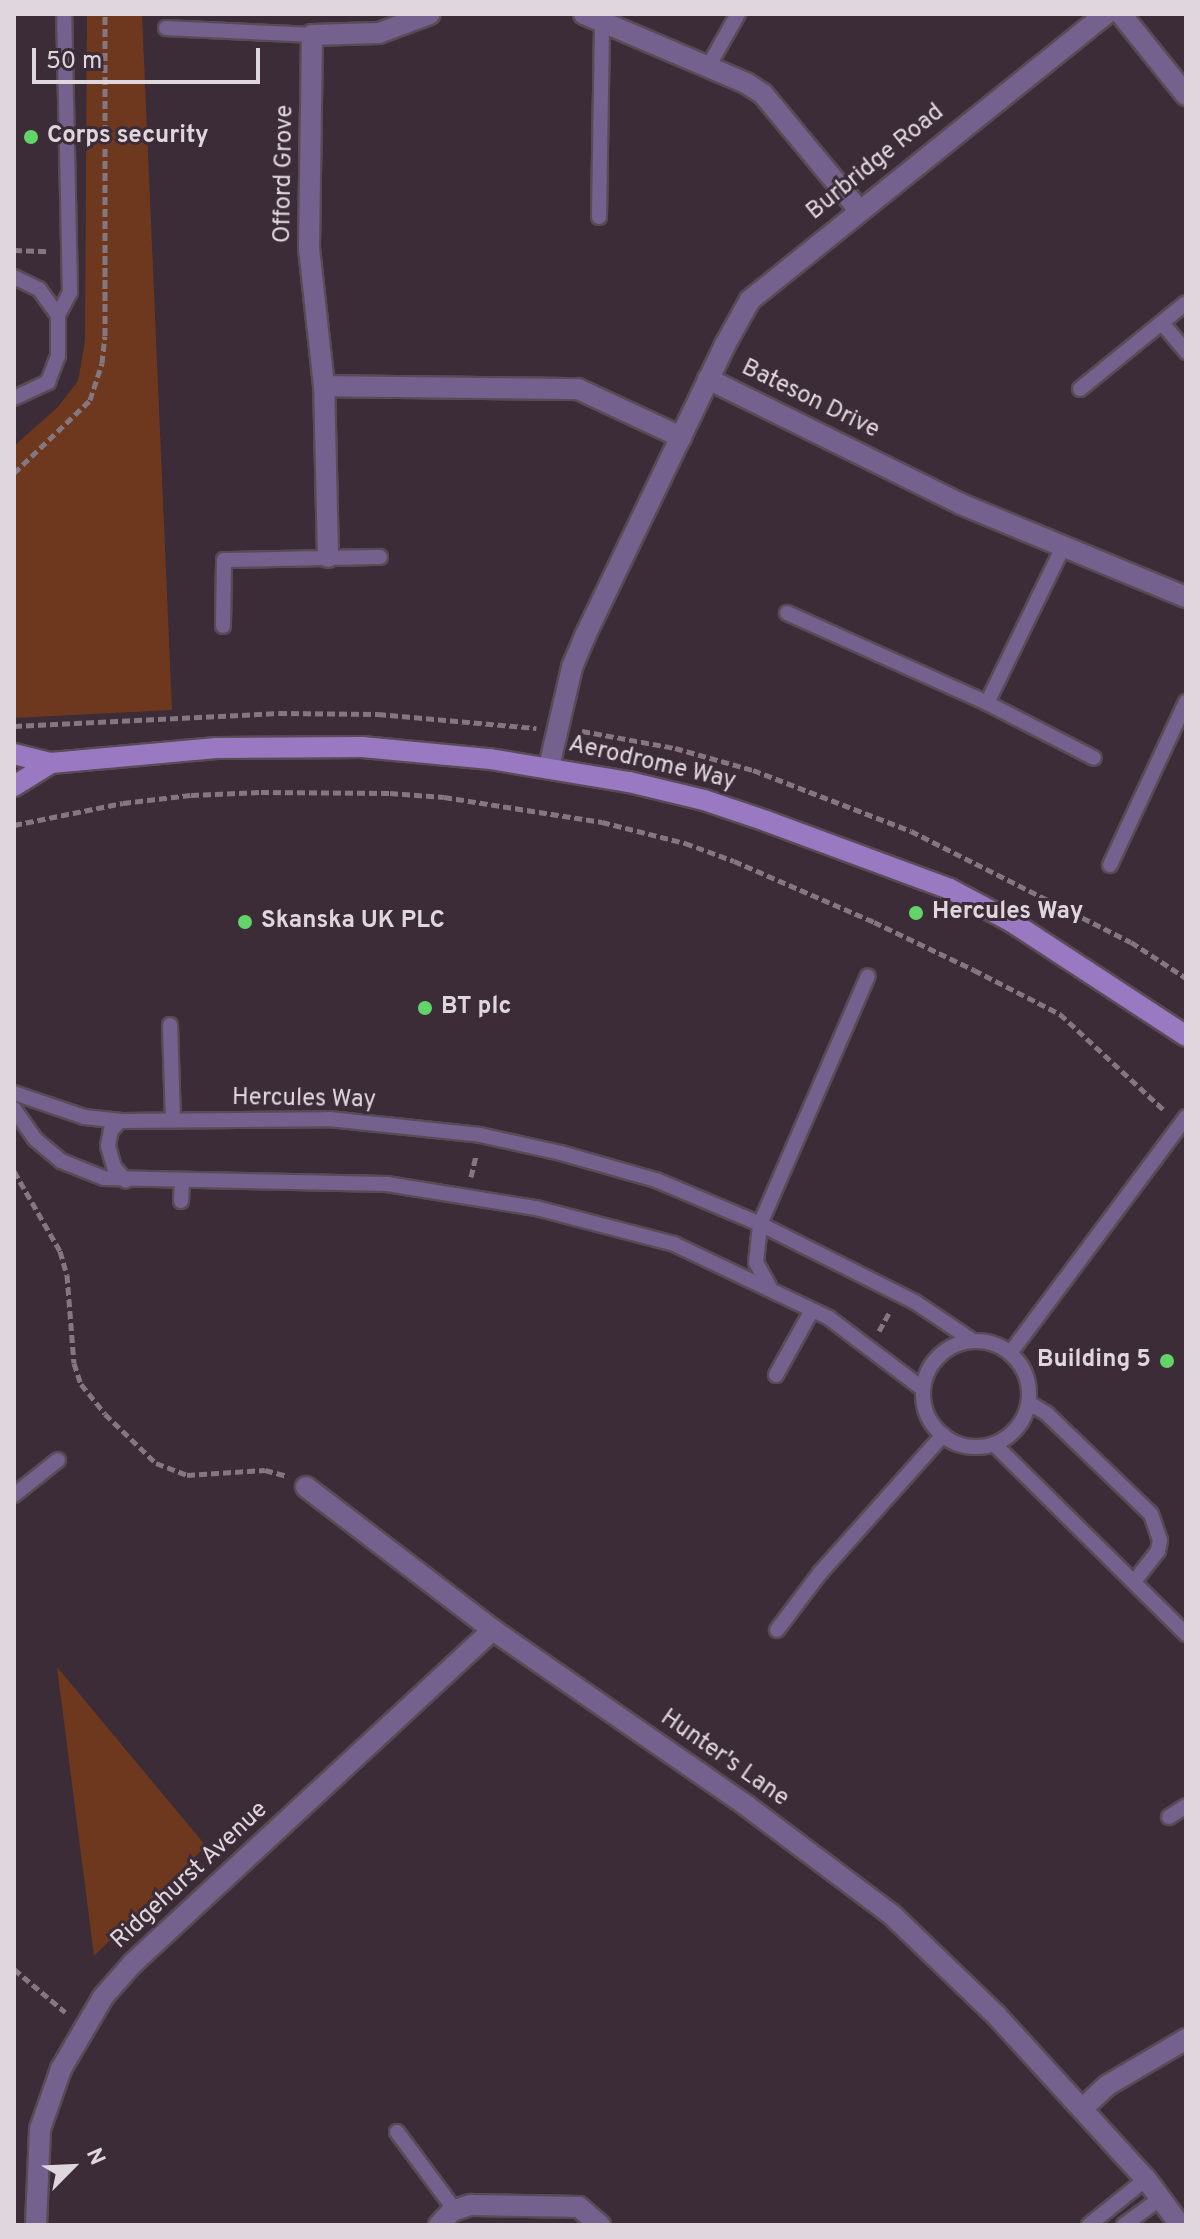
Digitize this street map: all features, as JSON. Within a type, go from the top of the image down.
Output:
[{"type":"street","points":[[312,35],[379,33],[430,14]]},
{"type":"street","name":"Burbridge Road","points":[[708,379],[750,300],[1106,14]]},
{"type":"street","points":[[1121,14],[1186,95]]},
{"type":"street","points":[[593,18],[763,94],[859,210]]},
{"type":"street","name":"Offord Grove","points":[[312,35],[310,258],[324,386],[328,557]]},
{"type":"street","name":"Bateson Drive","points":[[549,767],[581,646],[708,379],[961,504],[1186,597]]},
{"type":"street","points":[[324,386],[578,389],[681,437]]},
{"type":"street","name":"Aerodrome Way","points":[[14,754],[51,763],[216,748],[362,747],[549,767],[704,800],[950,889],[1012,922],[1186,1036]]},
{"type":"street","name":"Aerodrome Way","points":[[14,786],[51,763]]},
{"type":"street","name":"Hunter's Lane","points":[[306,1487],[493,1630],[864,1892],[976,1995],[1146,2179],[1180,2225]]},
{"type":"street","name":"Ridgehurst Avenue","points":[[36,2225],[40,2129],[61,2069],[103,1997],[133,1963],[493,1630]]},
{"type":"street","points":[[1082,2109],[1108,2085],[1186,2039]]},
{"type":"street","points":[[439,2225],[455,2210],[471,2205],[579,2207],[600,2225]]},
{"type":"lane","points":[[14,398],[48,382],[58,356],[58,315],[70,292],[64,14]]},
{"type":"lane","points":[[708,67],[738,14]]},
{"type":"lane","points":[[593,18],[599,217]]},
{"type":"lane","points":[[166,28],[312,35]]},
{"type":"lane","points":[[14,277],[39,289],[58,315]]},
{"type":"lane","points":[[1080,389],[1186,303]]},
{"type":"lane","points":[[1162,323],[1186,352]]},
{"type":"lane","points":[[987,703],[1063,547]]},
{"type":"lane","points":[[223,626],[224,560],[380,557]]},
{"type":"lane","points":[[787,613],[987,703],[1094,758]]},
{"type":"lane","points":[[1110,865],[1186,702]]},
{"type":"lane","points":[[772,1289],[756,1263],[760,1224],[868,976]]},
{"type":"lane","points":[[170,1025],[173,1120]]},
{"type":"lane","name":"Hercules Way","points":[[14,1093],[84,1117],[120,1121],[329,1119],[480,1135],[656,1180],[760,1224],[915,1302],[970,1339],[991,1342],[1011,1352]]},
{"type":"lane","points":[[14,1109],[35,1139],[61,1161],[104,1178],[126,1181],[387,1184],[467,1195],[674,1244],[812,1310],[923,1389]]},
{"type":"lane","points":[[970,1339],[939,1355],[928,1370],[923,1389],[925,1412],[943,1435],[959,1445],[995,1445],[1011,1435],[1023,1421],[1029,1403],[1029,1383],[1011,1352],[1183,1120]]},
{"type":"lane","points":[[120,1121],[111,1130],[108,1146],[114,1167],[126,1181]]},
{"type":"lane","points":[[181,1201],[182,1181]]},
{"type":"lane","points":[[776,1375],[812,1310]]},
{"type":"lane","points":[[1029,1403],[1047,1414],[1151,1514],[1160,1540],[1158,1551],[1134,1582]]},
{"type":"lane","points":[[777,1630],[820,1573],[870,1521],[943,1435]]},
{"type":"lane","points":[[995,1445],[1186,1634]]},
{"type":"lane","points":[[14,1495],[58,1460]]},
{"type":"lane","points":[[1169,1817],[1186,1806]]},
{"type":"lane","points":[[397,2132],[455,2210]]},
{"type":"lane","points":[[1089,2225],[1146,2179]]},
{"type":"lane","points":[[1124,2225],[1161,2198]]},
{"type":"path","points":[[14,473],[90,400],[102,363],[105,336],[105,14]]},
{"type":"path","points":[[14,825],[123,803],[191,795],[390,793],[602,822],[734,861],[874,922],[1060,1014],[1183,1120]]},
{"type":"path","points":[[467,1195],[480,1135]]},
{"type":"path","points":[[14,1171],[60,1251],[67,1275],[74,1363],[81,1384],[105,1414],[156,1463],[187,1475],[265,1470],[283,1473],[306,1487]]},
{"type":"path","points":[[867,1347],[890,1314],[863,1298],[872,1281]]},
{"type":"path","points":[[14,1969],[83,2027]]},
{"type":"shaded area","points":[[87,14],[142,14],[172,710],[14,718],[14,446],[58,407],[78,381],[85,341]]},
{"type":"shaded area","points":[[57,1667],[206,1846],[94,1956]]},
{"type":"place","name":"Corps security","points":[[31,137]]},
{"type":"place","name":"Hercules Way","points":[[916,913]]},
{"type":"place","name":"Skanska UK PLC","points":[[245,922]]},
{"type":"place","name":"BT plc","points":[[425,1008]]},
{"type":"place","name":"Building 5","points":[[1167,1361]]}]
